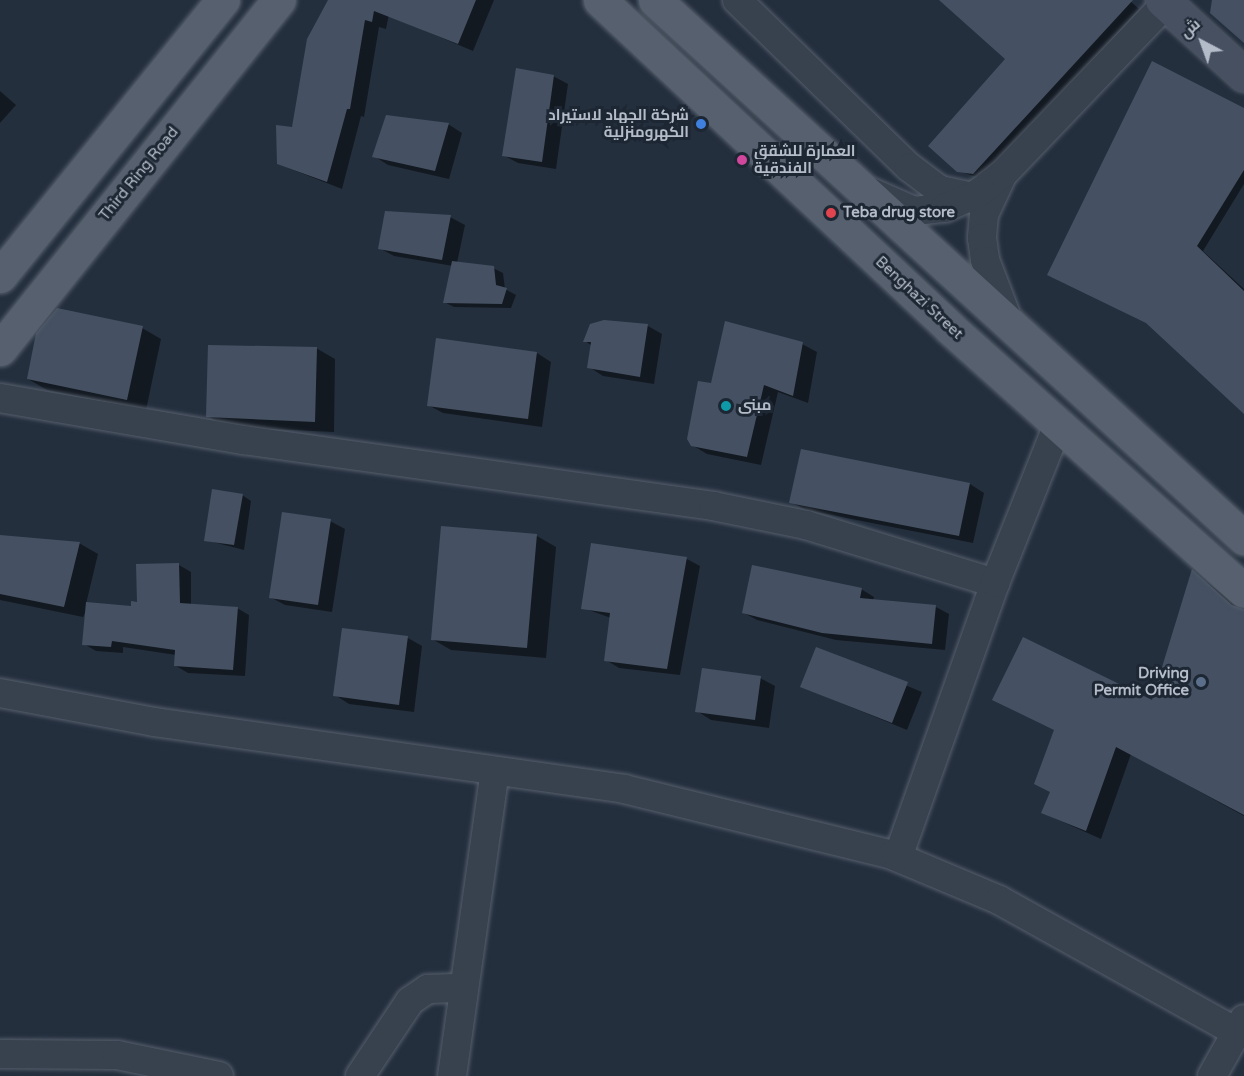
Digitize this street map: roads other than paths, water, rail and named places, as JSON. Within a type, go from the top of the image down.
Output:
[{"type":"main road","points":[[0,276],[223,0]]},
{"type":"main road","name":"Third Ring Road","points":[[0,349],[279,0]]},
{"type":"main road","name":"Benghazi Street","points":[[600,0],[950,328],[1059,422],[1244,591]]},
{"type":"main road","points":[[655,0],[867,190],[1244,538]]},
{"type":"main road","points":[[1166,1],[1244,75]]},
{"type":"street","points":[[737,0],[909,166],[940,190],[972,196]]},
{"type":"street","points":[[867,190],[914,211],[945,208],[972,196],[1003,174],[1166,1]]},
{"type":"street","points":[[1003,174],[984,214],[982,238],[986,260],[1009,323]]},
{"type":"street","points":[[0,398],[244,440],[712,506],[806,525],[995,583]]},
{"type":"street","points":[[898,857],[995,583],[1059,422]]},
{"type":"street","points":[[0,693],[156,722],[624,789],[898,857],[999,900],[1240,1026],[1212,1076]]},
{"type":"street","points":[[452,1076],[462,988],[495,771]]},
{"type":"street","points":[[360,1076],[410,1001],[428,989],[462,988]]},
{"type":"street","points":[[0,1054],[117,1055],[219,1076]]},
{"type":"place","name":"شركة الجهاد لاستيراد الكهرومنزلية","points":[[701,124]]},
{"type":"place","name":"العمارة للشقق الفندقية","points":[[742,160]]},
{"type":"place","name":"Teba drug store","points":[[831,213]]},
{"type":"place","name":"مبنى","points":[[726,406]]},
{"type":"place","name":"Driving Permit Office","points":[[1201,682]]}]
